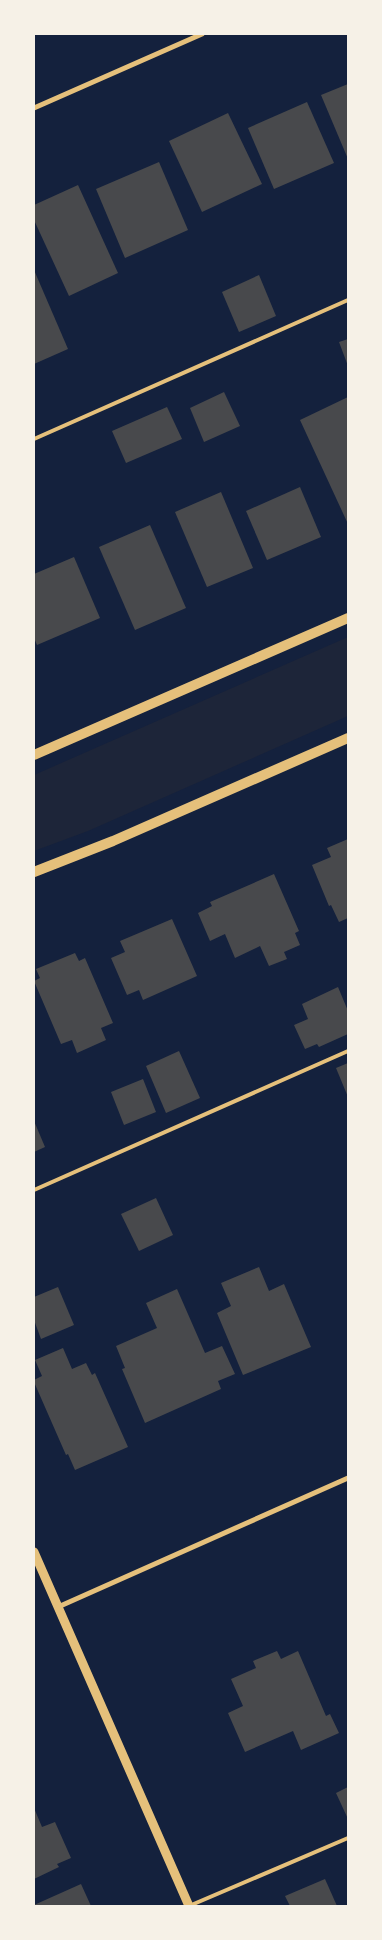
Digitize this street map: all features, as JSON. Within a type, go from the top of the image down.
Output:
[{"type":"main road","points":[[34,755],[348,618]]},
{"type":"main road","points":[[34,872],[113,841],[348,738]]},
{"type":"street","points":[[34,108],[202,34]]},
{"type":"street","points":[[58,1607],[348,1478]]},
{"type":"street","points":[[34,1552],[189,1906]]},
{"type":"lane","points":[[34,440],[348,300]]},
{"type":"lane","points":[[34,1190],[348,1051]]},
{"type":"lane","points":[[189,1906],[348,1838]]},
{"type":"shaded area","points":[[348,637],[348,716],[88,831],[34,851],[34,775]]},
{"type":"building","points":[[348,84],[348,159],[321,95]]},
{"type":"building","points":[[307,102],[334,163],[274,189],[248,128]]},
{"type":"building","points":[[228,113],[262,184],[202,212],[169,141]]},
{"type":"building","points":[[159,162],[188,230],[125,258],[96,189]]},
{"type":"building","points":[[78,185],[118,273],[69,296],[34,220],[34,205]]},
{"type":"building","points":[[34,270],[68,349],[34,364]]},
{"type":"building","points":[[259,275],[276,316],[239,332],[222,292]]},
{"type":"building","points":[[348,339],[348,366],[339,342]]},
{"type":"building","points":[[224,392],[240,426],[204,442],[190,408]]},
{"type":"building","points":[[348,397],[348,524],[300,420]]},
{"type":"building","points":[[167,407],[182,439],[126,463],[112,431]]},
{"type":"building","points":[[300,487],[321,537],[267,560],[246,511]]},
{"type":"building","points":[[221,492],[253,568],[207,587],[175,512]]},
{"type":"building","points":[[150,525],[186,608],[135,630],[99,547]]},
{"type":"building","points":[[74,557],[100,618],[37,645],[34,638],[34,574]]},
{"type":"building","points":[[348,839],[348,918],[339,922],[331,905],[329,906],[312,865],[331,857],[327,848]]},
{"type":"building","points":[[274,874],[299,931],[295,933],[300,945],[284,952],[287,959],[269,966],[260,946],[235,958],[225,934],[210,941],[198,913],[212,906],[210,902]]},
{"type":"building","points":[[172,919],[197,976],[143,1000],[139,990],[127,995],[111,958],[125,952],[120,941]]},
{"type":"building","points":[[75,953],[79,961],[85,958],[113,1023],[101,1028],[106,1040],[77,1053],[72,1040],[61,1044],[34,981],[40,978],[36,969]]},
{"type":"building","points":[[338,987],[348,1011],[348,1034],[319,1047],[317,1044],[305,1049],[294,1025],[308,1019],[302,1004]]},
{"type":"building","points":[[179,1051],[200,1098],[166,1113],[146,1066]]},
{"type":"building","points":[[348,1063],[348,1097],[336,1068]]},
{"type":"building","points":[[143,1079],[156,1112],[124,1125],[111,1092]]},
{"type":"building","points":[[34,1121],[45,1147],[34,1152]]},
{"type":"building","points":[[156,1198],[173,1235],[139,1251],[121,1214]]},
{"type":"building","points":[[259,1267],[269,1291],[284,1284],[311,1347],[243,1375],[217,1313],[231,1306],[221,1283]]},
{"type":"building","points":[[58,1287],[74,1325],[41,1339],[34,1320],[34,1297]]},
{"type":"building","points":[[177,1289],[205,1353],[222,1346],[235,1374],[218,1381],[221,1389],[145,1423],[122,1369],[125,1368],[116,1346],[157,1328],[146,1303]]},
{"type":"building","points":[[63,1348],[72,1369],[86,1363],[92,1375],[95,1373],[128,1447],[75,1470],[68,1454],[66,1455],[34,1382],[34,1380],[42,1376],[35,1360]]},
{"type":"building","points":[[277,1651],[281,1659],[298,1651],[326,1716],[330,1714],[339,1733],[301,1750],[293,1731],[245,1752],[228,1713],[243,1706],[231,1679],[256,1668],[253,1661]]},
{"type":"building","points":[[348,1787],[348,1819],[336,1793]]},
{"type":"building","points":[[34,1808],[42,1827],[55,1822],[71,1858],[57,1864],[59,1867],[34,1879]]},
{"type":"building","points":[[325,1879],[337,1906],[290,1906],[285,1896]]},
{"type":"building","points":[[81,1884],[91,1906],[34,1906],[34,1905]]}]
